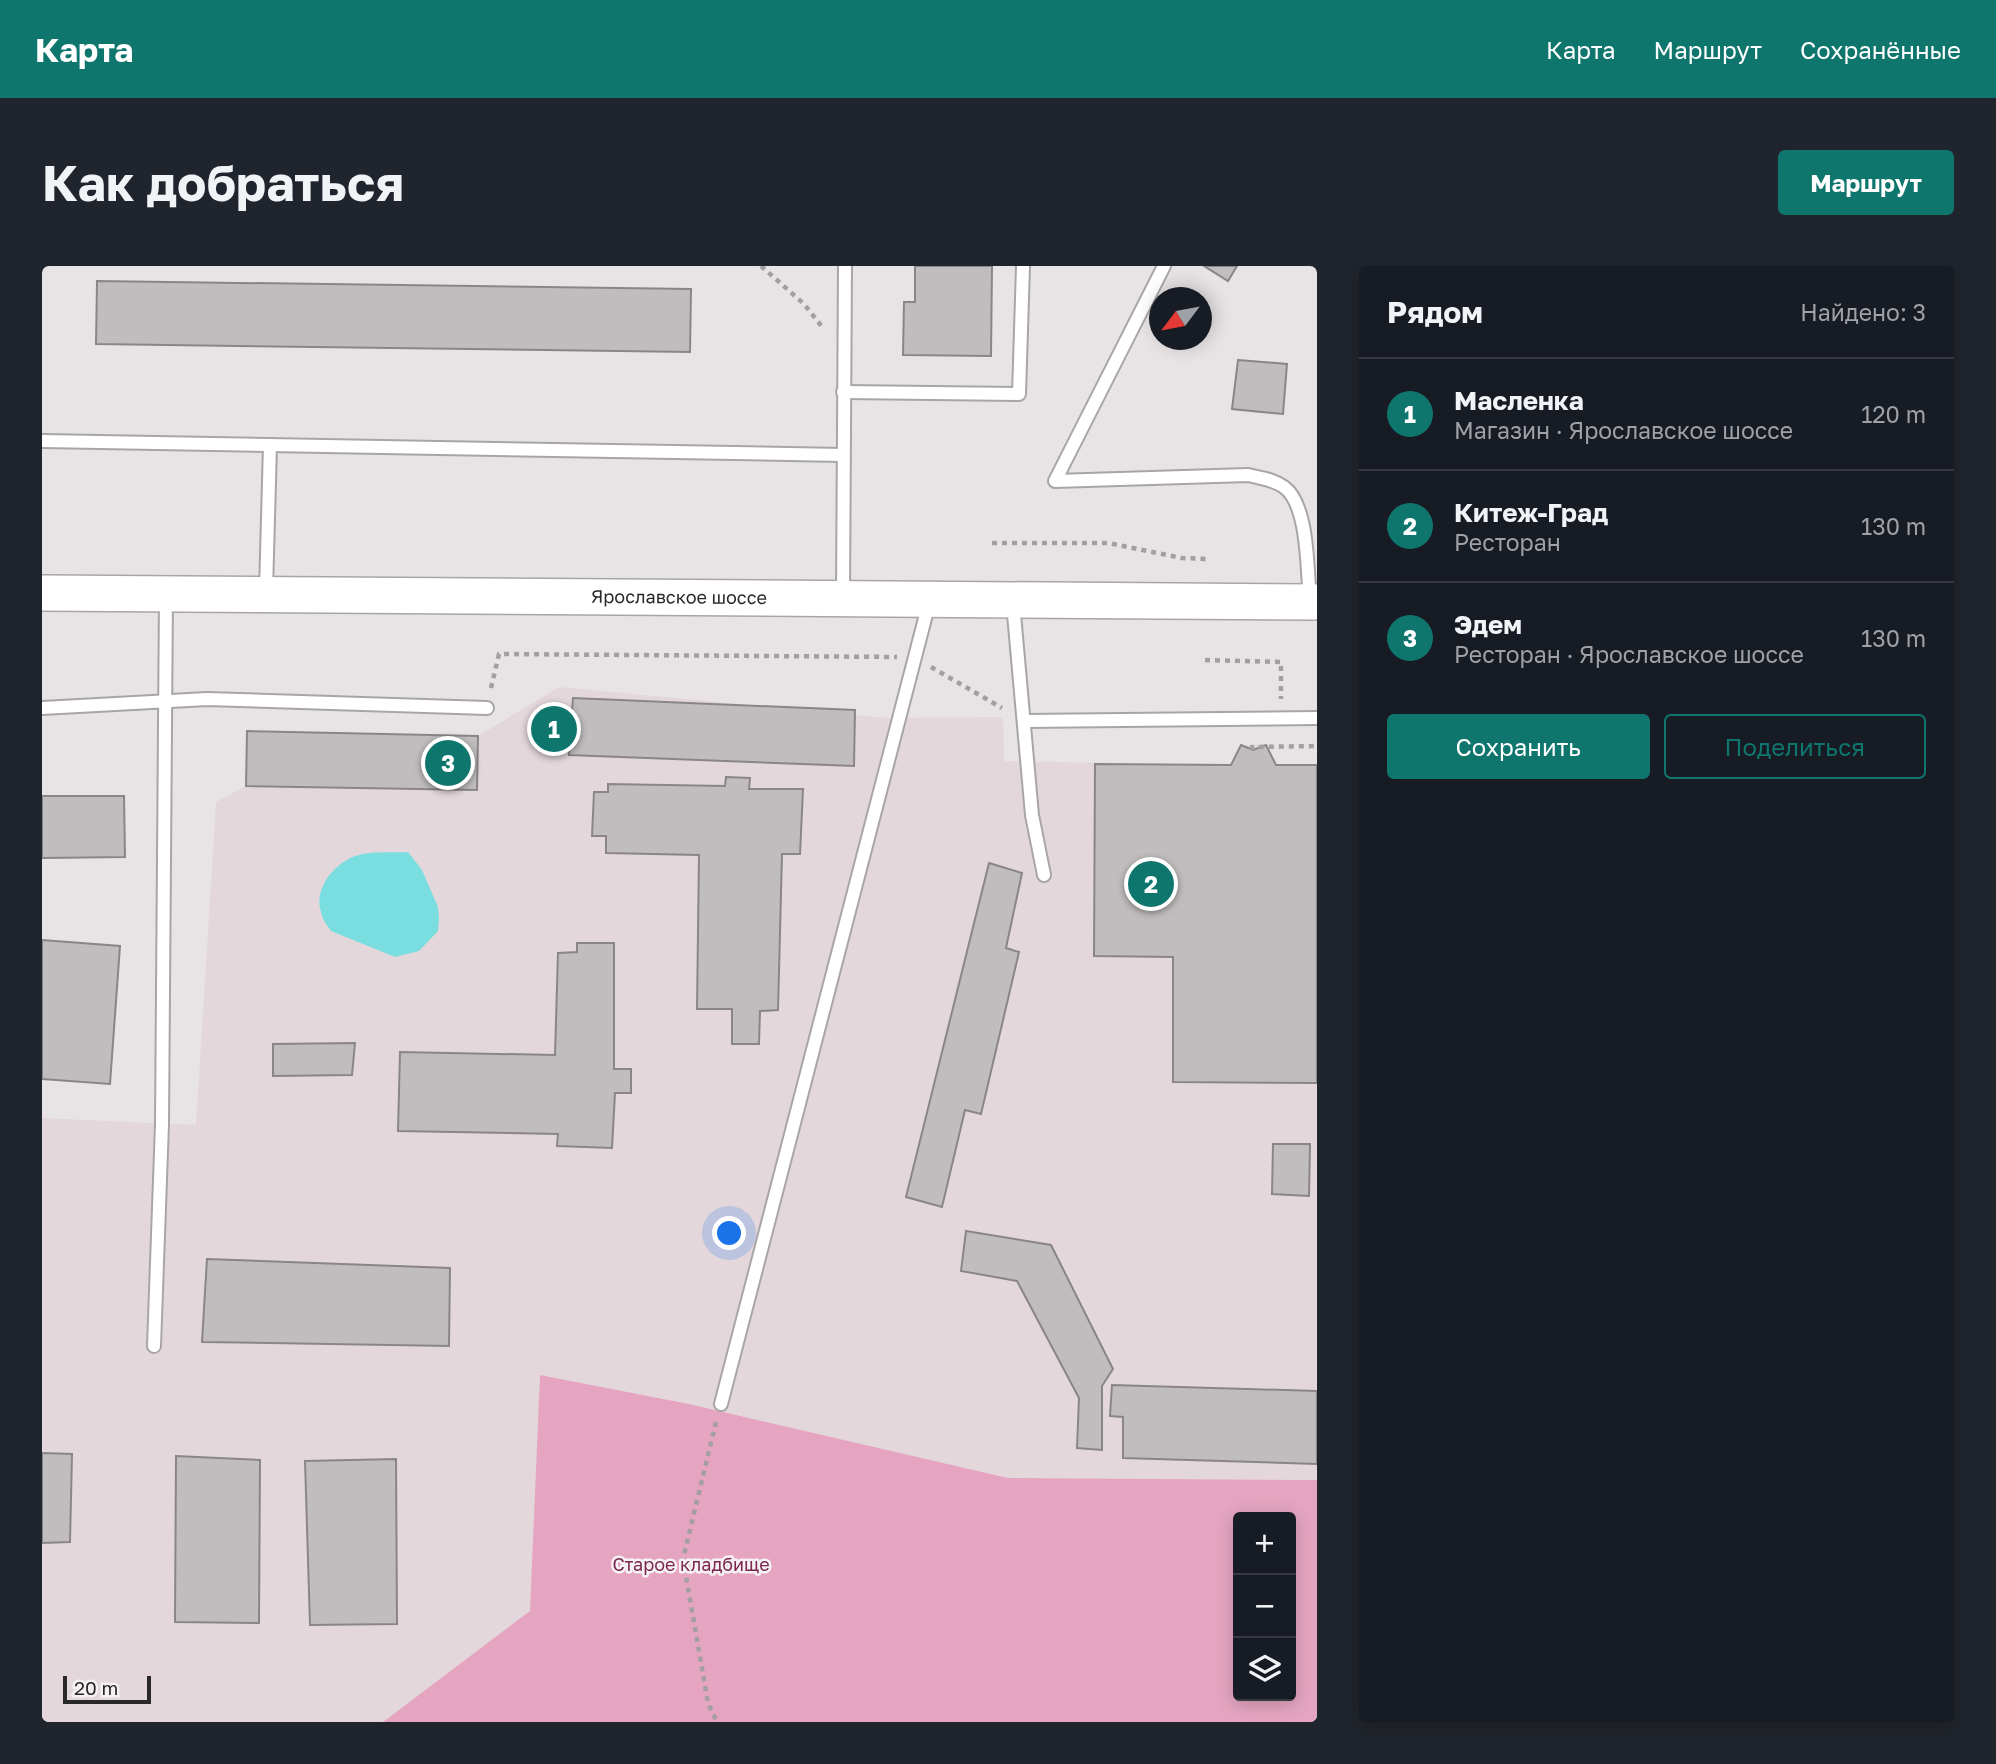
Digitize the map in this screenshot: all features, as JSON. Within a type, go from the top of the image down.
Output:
[{"type":"main road","name":"Ярославское шоссе","points":[[42,593],[1314,602]]},
{"type":"lane","points":[[843,599],[845,266]]},
{"type":"lane","points":[[844,392],[1019,394],[1023,266]]},
{"type":"lane","points":[[1164,266],[1055,481],[1248,475],[1271,480],[1286,489],[1298,508],[1314,602]]},
{"type":"lane","points":[[42,441],[842,455]]},
{"type":"lane","points":[[265,595],[270,445]]},
{"type":"lane","points":[[154,1346],[162,1124],[166,594]]},
{"type":"lane","points":[[721,1404],[929,599]]},
{"type":"lane","points":[[1013,599],[1032,816],[1044,875]]},
{"type":"lane","points":[[42,708],[207,699],[487,708]]},
{"type":"lane","points":[[1024,721],[1317,718]]},
{"type":"path","points":[[761,266],[804,304],[845,356]]},
{"type":"path","points":[[992,543],[1108,543],[1182,558],[1206,559]]},
{"type":"path","points":[[487,708],[499,654],[915,657],[1024,721]]},
{"type":"path","points":[[1205,660],[1281,662],[1282,746]]},
{"type":"path","points":[[1253,751],[1252,747],[1317,746]]},
{"type":"path","points":[[717,1722],[708,1703],[683,1559],[721,1404]]},
{"type":"shaded area","points":[[559,687],[888,718],[1003,717],[1004,761],[1231,765],[1241,745],[1266,745],[1276,765],[1317,765],[1317,1480],[1008,1478],[689,1404],[540,1375],[531,1611],[383,1722],[42,1722],[42,1118],[196,1125],[216,802],[246,786],[247,731],[478,736]]},
{"type":"green space","name":"Старое кладбище","points":[[540,1375],[689,1404],[1008,1478],[1317,1480],[1317,1722],[383,1722],[530,1611]]},
{"type":"water","points":[[408,852],[422,870],[438,907],[438,931],[419,951],[395,957],[331,931],[322,917],[319,903],[324,884],[335,869],[359,855]]},
{"type":"building","points":[[915,266],[992,266],[991,356],[903,355],[904,302],[915,302]]},
{"type":"building","points":[[1204,266],[1237,266],[1228,281]]},
{"type":"building","points":[[97,281],[691,289],[690,352],[96,344]]},
{"type":"building","points":[[1238,360],[1287,364],[1283,414],[1232,409]]},
{"type":"building","points":[[573,698],[855,710],[854,766],[569,755]]},
{"type":"building","points":[[247,731],[478,736],[477,790],[246,786]]},
{"type":"building","points":[[1241,745],[1253,750],[1266,745],[1276,765],[1317,765],[1317,1083],[1173,1082],[1173,957],[1094,956],[1095,764],[1231,765]]},
{"type":"building","points":[[726,777],[750,778],[749,789],[803,789],[800,854],[782,854],[778,1010],[760,1011],[759,1044],[732,1044],[732,1009],[697,1009],[699,855],[606,853],[606,836],[592,836],[594,792],[608,792],[608,784],[725,786]]},
{"type":"building","points":[[42,796],[124,796],[125,857],[42,858]]},
{"type":"building","points":[[989,863],[1022,873],[1006,948],[1019,952],[981,1114],[965,1110],[942,1207],[906,1197]]},
{"type":"building","points":[[42,940],[120,946],[110,1084],[42,1079]]},
{"type":"building","points":[[577,943],[614,943],[614,1069],[631,1069],[631,1093],[615,1093],[612,1148],[557,1146],[558,1134],[398,1131],[400,1052],[555,1055],[558,953],[577,952]]},
{"type":"building","points":[[355,1043],[352,1075],[273,1076],[273,1044]]},
{"type":"building","points":[[1273,1144],[1310,1144],[1309,1196],[1272,1194]]},
{"type":"building","points":[[966,1231],[1051,1245],[1113,1369],[1102,1386],[1102,1450],[1077,1448],[1079,1398],[1017,1281],[961,1271]]},
{"type":"building","points":[[207,1259],[450,1268],[449,1346],[202,1342]]},
{"type":"building","points":[[1112,1385],[1317,1391],[1317,1464],[1123,1458],[1123,1417],[1110,1416]]},
{"type":"building","points":[[42,1453],[72,1454],[70,1542],[42,1543]]},
{"type":"building","points":[[176,1456],[260,1460],[259,1623],[175,1622]]},
{"type":"building","points":[[396,1459],[397,1624],[310,1625],[305,1461]]},
{"type":"place","name":"Масленка","points":[[554,729]]},
{"type":"place","name":"Эдем","points":[[448,763]]},
{"type":"place","name":"Китеж-Град","points":[[1151,884]]}]
